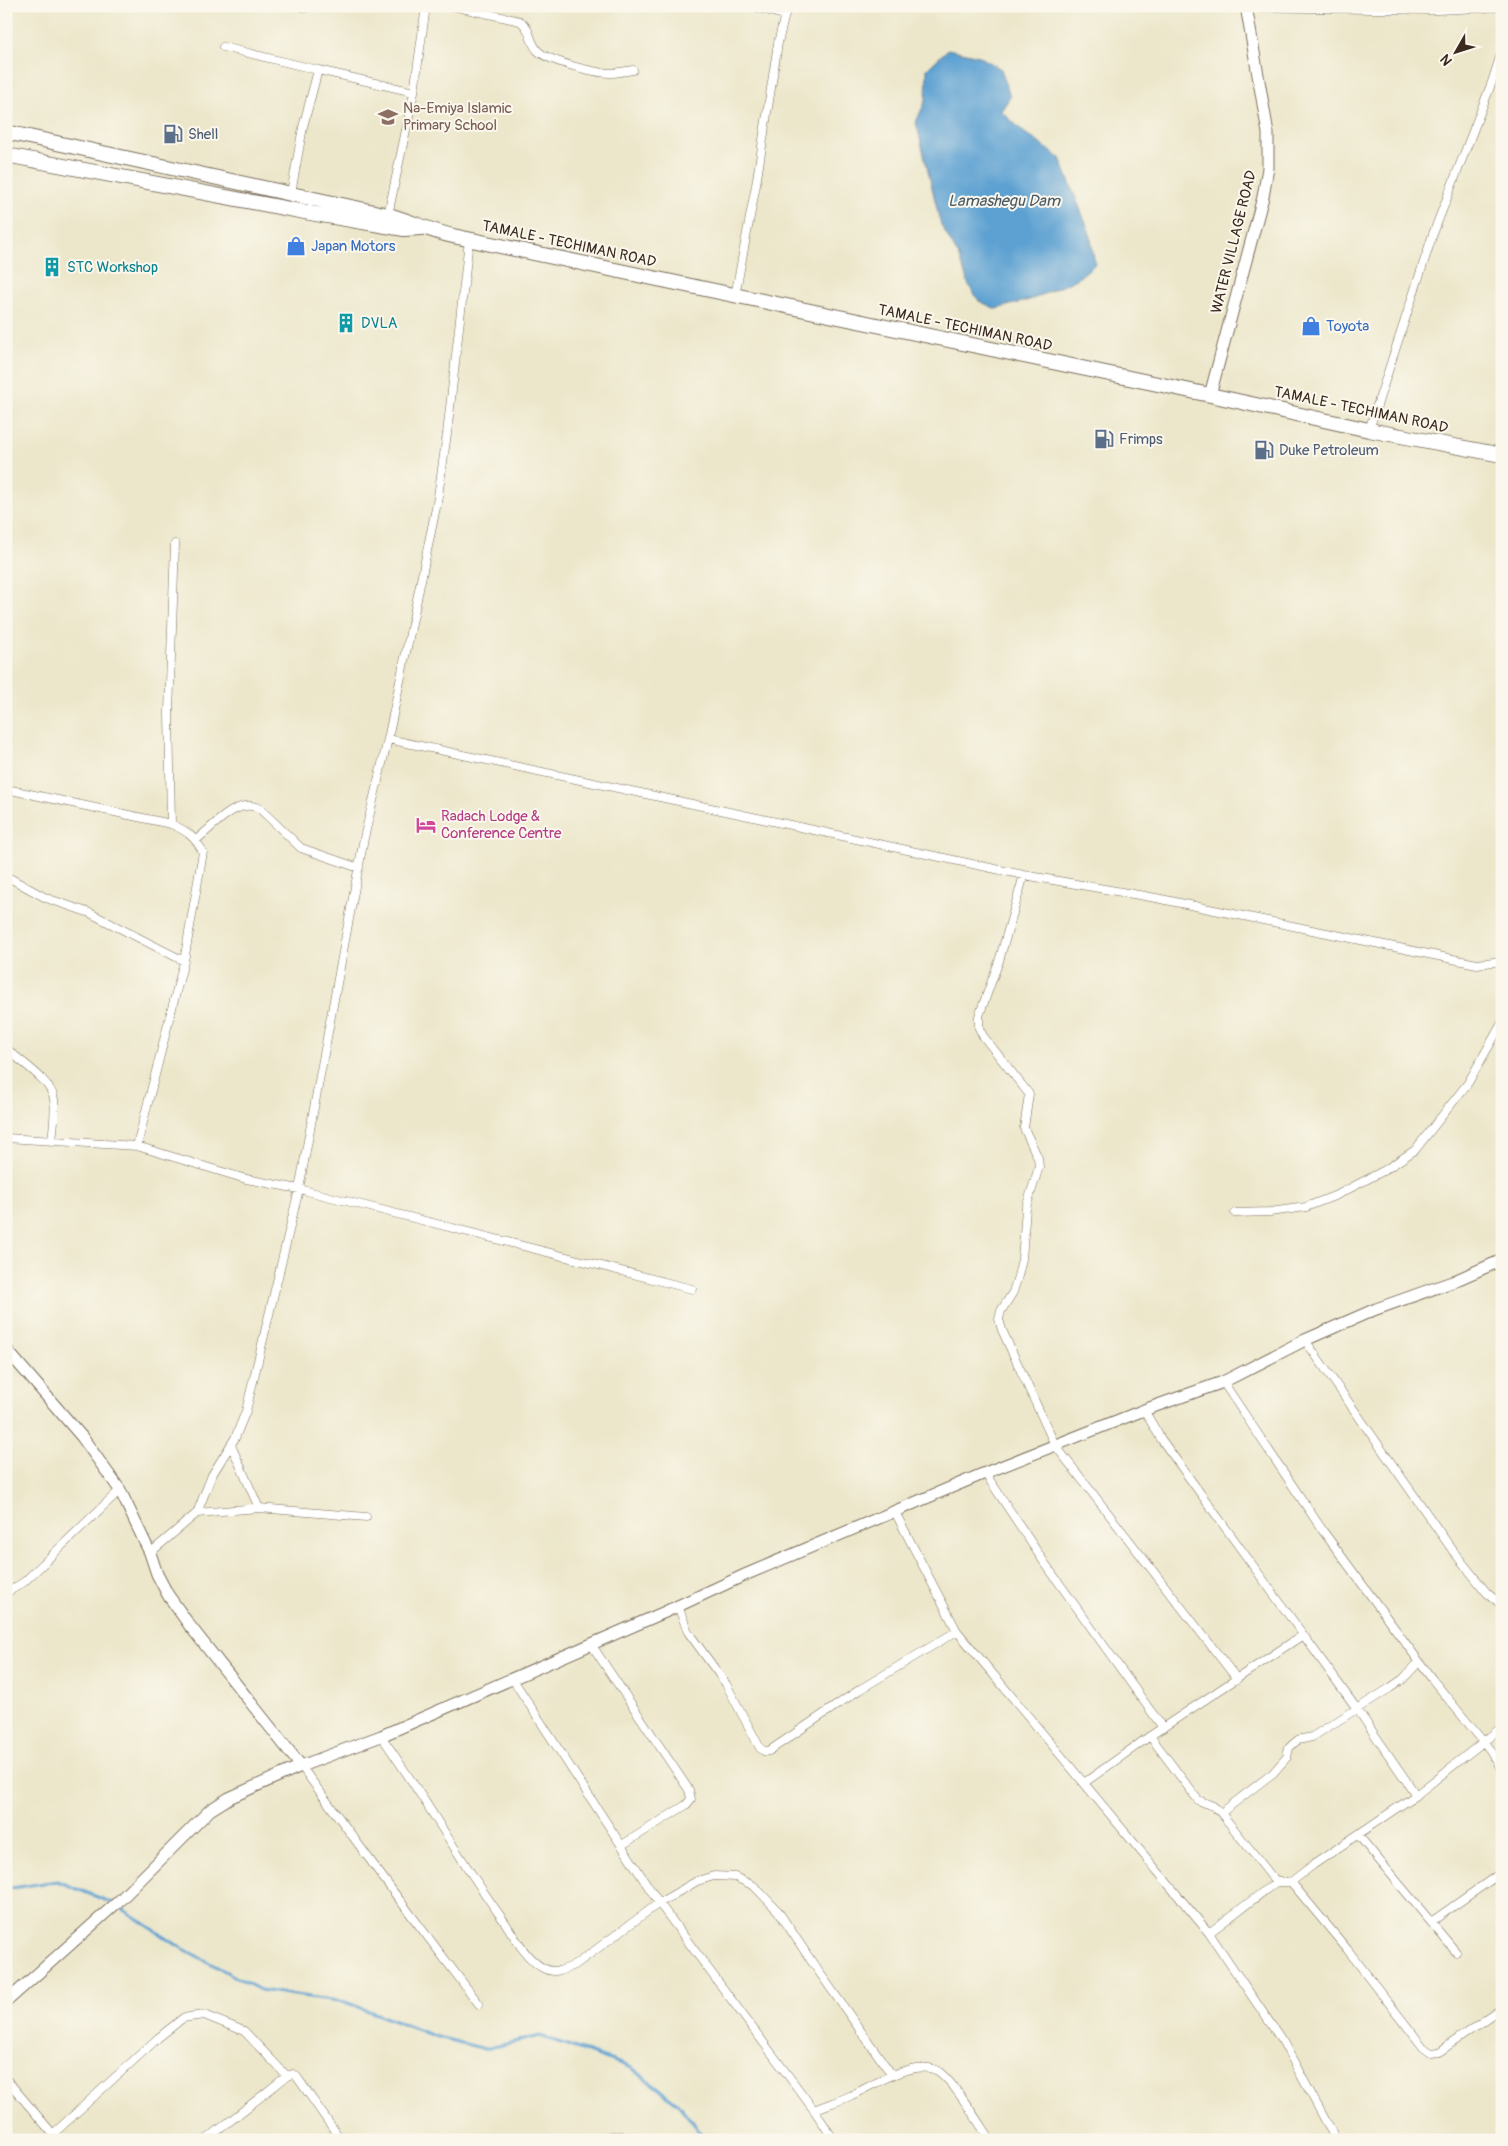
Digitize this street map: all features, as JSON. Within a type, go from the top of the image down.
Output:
[{"type":"highway","points":[[6,132],[388,215],[408,221],[422,228]]},
{"type":"highway","points":[[6,155],[226,198],[404,229],[422,228]]},
{"type":"highway","points":[[226,198],[232,180]]},
{"type":"highway","name":"TAMALE - TECHIMAN ROAD","points":[[422,228],[469,240],[1369,430],[1502,455]]},
{"type":"street","points":[[388,215],[414,92],[426,6]]},
{"type":"street","points":[[453,6],[520,21],[524,24],[535,48],[540,53],[561,63],[608,73],[633,70]]},
{"type":"street","points":[[751,6],[784,15]]},
{"type":"street","points":[[735,296],[787,6]]},
{"type":"street","points":[[1246,7],[1436,10],[1502,8]]},
{"type":"street","name":"WATER VILLAGE ROAD","points":[[1210,395],[1263,197],[1268,168],[1268,133],[1246,7]]},
{"type":"street","points":[[223,47],[414,92]]},
{"type":"street","points":[[1369,430],[1433,234],[1492,82],[1502,51]]},
{"type":"street","points":[[291,194],[303,127],[318,70]]},
{"type":"street","points":[[150,1553],[197,1513],[212,1475],[231,1445],[246,1411],[299,1189],[359,868],[437,503],[448,434],[469,240]]},
{"type":"street","points":[[171,824],[169,712],[175,544]]},
{"type":"street","points":[[388,739],[1024,875],[1175,902],[1477,964],[1502,961]]},
{"type":"street","points":[[6,789],[171,824],[186,831],[196,840],[203,852],[184,961],[137,1146]]},
{"type":"street","points":[[196,840],[239,807],[252,804],[259,808],[300,848],[359,868]]},
{"type":"street","points":[[1024,875],[979,1016],[979,1028],[1029,1094],[1024,1128],[1038,1158],[1039,1167],[1026,1208],[1023,1252],[1018,1276],[1013,1292],[1001,1311],[999,1319],[1002,1330],[1055,1445],[1236,1679]]},
{"type":"street","points":[[6,876],[46,898],[90,913],[184,961]]},
{"type":"street","points":[[1235,1213],[1270,1212],[1306,1207],[1337,1195],[1385,1170],[1415,1150],[1468,1083],[1502,1023]]},
{"type":"street","points":[[8,1052],[43,1080],[52,1090],[54,1099],[52,1142]]},
{"type":"street","points":[[6,1138],[137,1146],[246,1179],[299,1189],[692,1289]]},
{"type":"street","points":[[6,2002],[120,1900],[210,1810],[259,1783],[380,1736],[747,1574],[985,1473],[1144,1410],[1223,1382],[1305,1340],[1376,1309],[1500,1264]]},
{"type":"street","points":[[1305,1340],[1453,1551],[1487,1593],[1502,1606]]},
{"type":"street","points":[[6,1349],[82,1437],[120,1490],[150,1553],[157,1574],[168,1595],[190,1626],[300,1766],[479,2004]]},
{"type":"street","points":[[1223,1382],[1322,1531],[1419,1662],[1483,1741],[1502,1770]]},
{"type":"street","points":[[1144,1410],[1160,1439],[1357,1709],[1416,1795]]},
{"type":"street","points":[[231,1445],[259,1508]]},
{"type":"street","points":[[985,1473],[1044,1562],[1163,1728]]},
{"type":"street","points":[[6,1593],[24,1582],[120,1490]]},
{"type":"street","points":[[197,1513],[259,1508],[366,1517]]},
{"type":"street","points":[[895,1512],[957,1632],[1209,1933],[1283,2042],[1336,2140]]},
{"type":"street","points":[[678,1606],[688,1632],[726,1684],[760,1748],[764,1751],[769,1751],[859,1690],[957,1632]]},
{"type":"street","points":[[1084,1783],[1150,1736],[1303,1635]]},
{"type":"street","points":[[591,1644],[689,1790],[691,1799],[686,1805],[622,1846]]},
{"type":"street","points":[[1221,1813],[1273,1774],[1287,1757],[1289,1748],[1298,1740],[1312,1737],[1357,1709],[1403,1678],[1419,1662]]},
{"type":"street","points":[[512,1678],[659,1903],[814,2110],[834,2140]]},
{"type":"street","points":[[1209,1933],[1276,1882],[1291,1882],[1416,1795],[1502,1727]]},
{"type":"street","points":[[380,1736],[475,1881],[524,1950],[542,1968],[553,1972],[575,1965],[659,1903],[697,1881],[714,1876],[735,1877],[754,1886],[778,1910],[812,1962],[892,2075]]},
{"type":"street","points":[[1150,1736],[1198,1800],[1213,1806],[1221,1813],[1276,1882]]},
{"type":"street","points":[[1358,1835],[1456,1952]]},
{"type":"street","points":[[1431,1922],[1502,1872]]},
{"type":"street","points":[[1291,1882],[1347,1949],[1423,2047],[1431,2053],[1439,2052],[1502,2008]]},
{"type":"street","points":[[6,2079],[55,2137],[158,2038],[183,2018],[204,2015],[244,2031],[288,2076]]},
{"type":"street","points":[[814,2110],[860,2092],[892,2075],[922,2067],[937,2071],[948,2081],[990,2140]]},
{"type":"street","points":[[206,2140],[293,2074],[341,2140]]},
{"type":"street","points":[[599,2140],[611,2135],[626,2136],[630,2140]]},
{"type":"water","name":"Lamashegu Dam","points":[[948,49],[979,56],[1001,69],[1010,97],[1001,111],[1025,133],[1060,158],[1090,234],[1095,264],[1077,279],[1033,299],[996,309],[979,301],[969,286],[958,255],[941,225],[916,122],[926,100],[927,69]]},
{"type":"waterway","points":[[6,1889],[57,1881],[115,1904],[180,1947],[260,1990],[345,2002],[434,2036],[485,2049],[540,2036],[588,2052],[632,2068],[677,2103],[707,2140]]},
{"type":"place","name":"Na-Emiya Islamic Primary School","points":[[388,117]]},
{"type":"place","name":"Shell","points":[[173,134]]},
{"type":"place","name":"Japan Motors","points":[[296,246]]},
{"type":"place","name":"STC Workshop","points":[[52,267]]},
{"type":"place","name":"DVLA","points":[[346,323]]},
{"type":"place","name":"Toyota","points":[[1311,326]]},
{"type":"place","name":"Frimps","points":[[1104,439]]},
{"type":"place","name":"Duke Petroleum","points":[[1264,450]]},
{"type":"place","name":"Radach Lodge & Conference Centre","points":[[426,825]]}]
